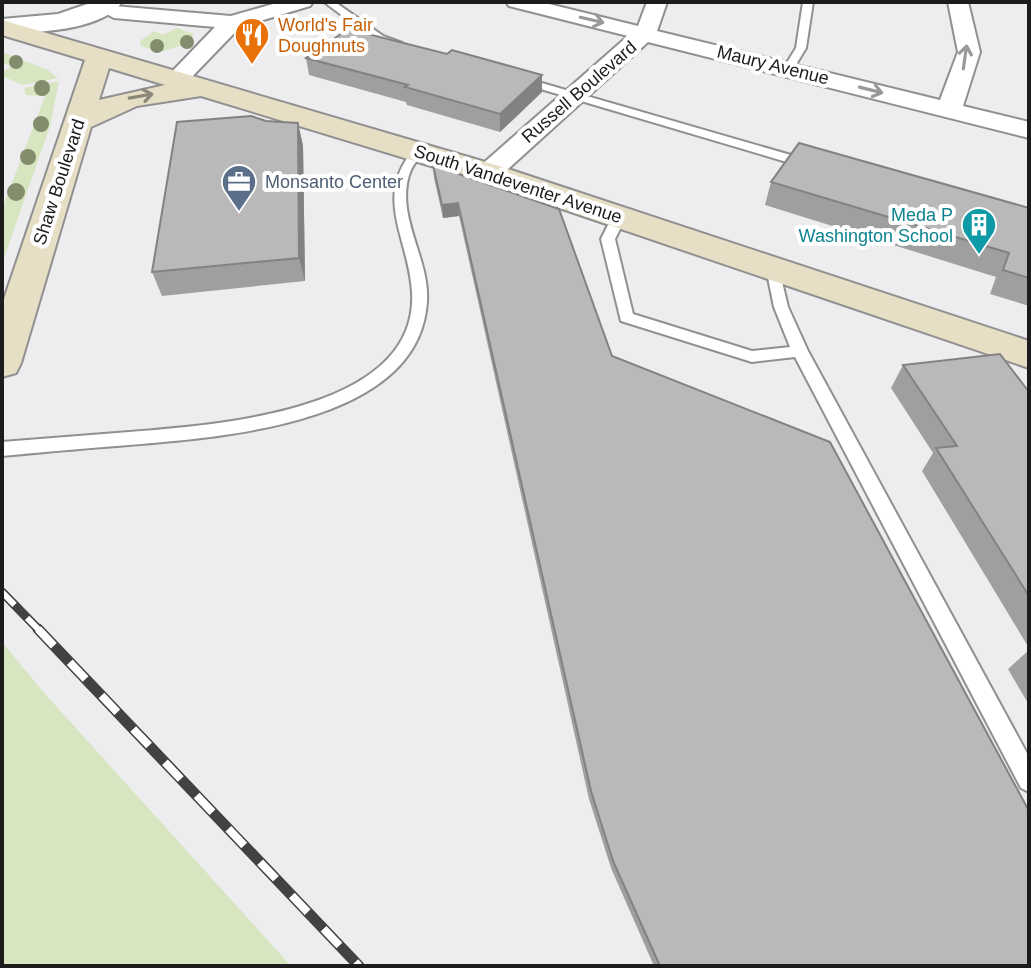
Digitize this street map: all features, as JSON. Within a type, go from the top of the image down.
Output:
[{"type":"main road","name":"South Vandeventer Avenue","points":[[2,27],[488,173],[1029,355]]},
{"type":"main road","name":"Shaw Boulevard","points":[[2,363],[99,57]]},
{"type":"main road","points":[[78,123],[105,106],[132,97],[209,89]]},
{"type":"street","points":[[2,27],[76,18],[114,5],[232,22],[303,2]]},
{"type":"street","name":"Maury Avenue","points":[[516,2],[1029,130]]},
{"type":"street","name":"Russell Boulevard","points":[[488,173],[646,32],[657,2]]},
{"type":"street","points":[[949,110],[969,52],[958,2]]},
{"type":"street","name":"Shaw Boulevard","points":[[99,57],[114,5]]},
{"type":"street","points":[[177,79],[232,22]]},
{"type":"lane","points":[[329,2],[379,38],[409,47]]},
{"type":"lane","points":[[788,69],[801,48],[808,2]]},
{"type":"lane","points":[[513,78],[831,171]]},
{"type":"lane","points":[[2,449],[219,430],[276,421],[332,404],[380,374],[407,348],[420,302],[401,198],[404,171],[419,151]]},
{"type":"lane","points":[[619,217],[608,239],[626,317],[752,357],[800,351]]},
{"type":"lane","points":[[773,268],[781,307],[800,351],[1029,780]]},
{"type":"green space","points":[[177,28],[194,34],[190,43],[160,52],[141,46],[140,41],[154,31],[163,35]]},
{"type":"green space","points":[[2,52],[48,70],[58,78],[23,85],[2,76],[2,72],[12,66],[2,63]]},
{"type":"green space","points":[[59,81],[50,126],[2,264],[2,209],[45,96],[26,95],[24,88]]},
{"type":"green space","points":[[2,642],[46,695],[291,966],[2,966]]},
{"type":"building","points":[[348,29],[447,54],[452,50],[542,75],[500,114],[306,58]]},
{"type":"building","name":"Monsanto Center","points":[[251,116],[266,121],[298,123],[299,258],[152,272],[177,122]]},
{"type":"building","points":[[799,143],[1029,208],[1029,278],[1003,270],[1009,253],[771,182]]},
{"type":"building","points":[[433,165],[559,209],[612,356],[830,442],[1029,811],[1029,966],[660,966],[613,861],[591,791],[458,203],[442,205]]},
{"type":"building","points":[[1000,354],[1029,392],[1029,596],[936,448],[957,446],[903,365]]},
{"type":"railway","points":[[2,592],[40,631]]},
{"type":"railway","points":[[38,629],[359,966]]},
{"type":"place","name":"World's Fair Doughnuts","points":[[252,66]]},
{"type":"place","name":"Monsanto Center","points":[[239,213]]},
{"type":"place","name":"Meda P Washington School","points":[[979,256]]}]
